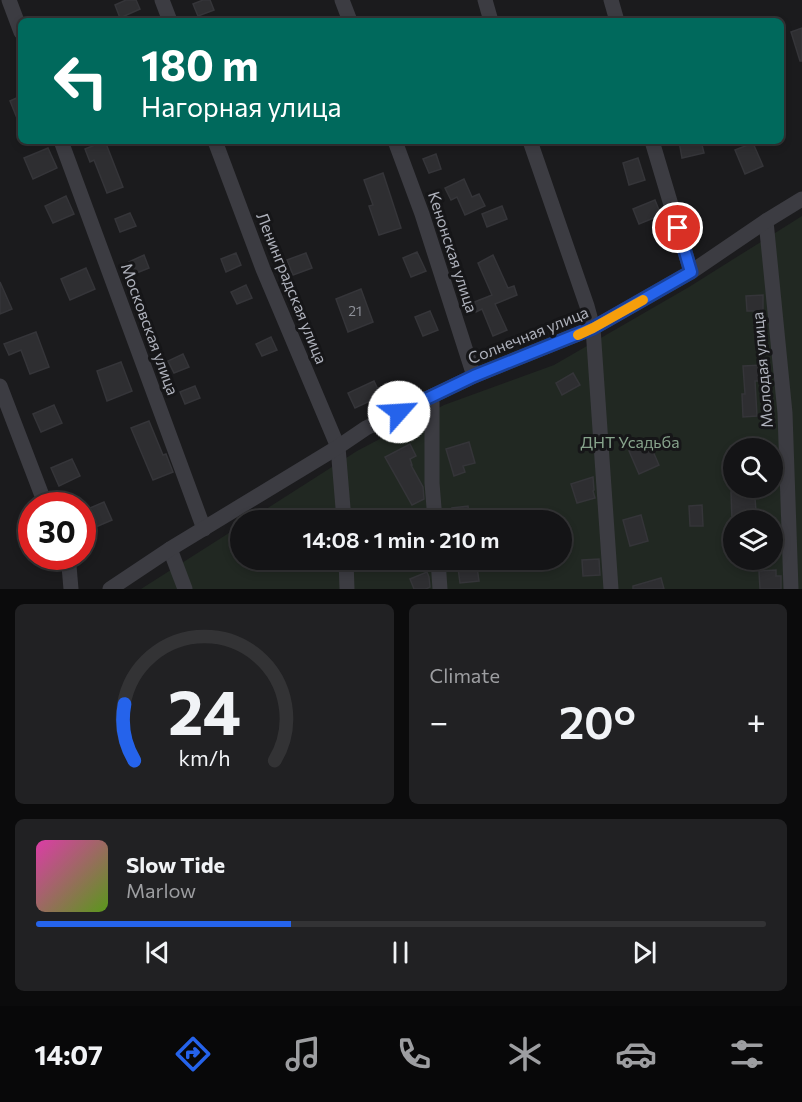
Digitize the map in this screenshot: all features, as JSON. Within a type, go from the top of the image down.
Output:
[{"type":"street","points":[[9,0],[18,24]]},
{"type":"street","points":[[162,0],[169,18]]},
{"type":"street","points":[[342,0],[349,18]]},
{"type":"street","points":[[485,0],[490,18]]},
{"type":"street","points":[[611,0],[616,18]]},
{"type":"street","name":"Московская улица","points":[[62,144],[204,529]]},
{"type":"street","name":"Ленинградская улица","points":[[216,144],[263,269],[338,447],[343,510]]},
{"type":"street","name":"Кенонская улица","points":[[396,144],[422,214],[474,376]]},
{"type":"street","points":[[531,144],[593,328],[611,589]]},
{"type":"street","points":[[653,144],[691,272]]},
{"type":"street","name":"Солнечная улица","points":[[110,589],[170,549],[366,428],[474,376],[593,328],[691,272],[802,199]]},
{"type":"street","name":"Молодая улица","points":[[766,221],[785,413],[791,589]]},
{"type":"street","points":[[0,386],[41,492]]},
{"type":"street","points":[[432,396],[434,510]]},
{"type":"street","points":[[170,549],[185,589]]},
{"type":"street","points":[[69,570],[71,589]]},
{"type":"street","points":[[346,570],[347,589]]},
{"type":"street","points":[[439,570],[440,589]]},
{"type":"green space","name":"ДНТ Усадьба","points":[[802,216],[802,589],[141,589],[230,532],[230,570],[572,570],[572,510],[265,510],[357,451],[444,405],[554,365],[689,287]]},
{"type":"building","points":[[126,0],[136,0],[140,9],[120,18],[115,5]]},
{"type":"building","points":[[210,0],[214,10],[198,16],[193,4]]},
{"type":"building","points":[[802,28],[802,61],[800,61],[791,32]]},
{"type":"building","points":[[18,97],[18,121],[10,101]]},
{"type":"building","points":[[98,144],[106,144],[123,187],[107,193],[94,160],[90,162],[85,149]]},
{"type":"building","points":[[680,144],[702,144],[704,153],[682,158]]},
{"type":"building","points":[[753,144],[763,166],[745,174],[735,150]]},
{"type":"building","points":[[48,148],[57,168],[33,179],[24,158]]},
{"type":"building","points":[[436,154],[441,169],[429,173],[423,159]]},
{"type":"building","points":[[638,158],[645,180],[629,185],[623,163]]},
{"type":"building","points":[[383,173],[401,228],[379,235],[369,206],[373,205],[364,180]]},
{"type":"building","points":[[464,179],[472,197],[479,194],[485,206],[465,215],[457,197],[451,200],[445,188]]},
{"type":"building","points":[[66,196],[74,214],[53,223],[45,206]]},
{"type":"building","points":[[655,200],[661,215],[639,224],[633,209]]},
{"type":"building","points":[[502,206],[507,219],[487,227],[482,214]]},
{"type":"building","points":[[130,213],[136,226],[120,232],[115,219]]},
{"type":"building","points":[[417,252],[426,271],[411,277],[403,258]]},
{"type":"building","points":[[236,253],[241,265],[226,272],[221,259]]},
{"type":"building","points":[[306,253],[312,268],[293,275],[287,260]]},
{"type":"building","points":[[144,255],[149,268],[134,274],[129,262]]},
{"type":"building","points":[[493,255],[508,288],[514,286],[517,295],[495,304],[507,330],[493,336],[482,309],[476,312],[472,303],[492,295],[478,263]]},
{"type":"building","points":[[86,268],[95,289],[70,300],[61,279]]},
{"type":"building","points":[[0,282],[12,309],[0,314]]},
{"type":"building","points":[[246,285],[252,298],[237,304],[231,292]]},
{"type":"building","points":[[361,289],[373,322],[348,332],[336,299]]},
{"type":"building","points":[[763,295],[763,311],[747,311],[746,296]]},
{"type":"building","points":[[430,311],[438,330],[423,336],[415,317]]},
{"type":"building","points":[[36,332],[49,367],[30,374],[21,350],[9,355],[4,344]]},
{"type":"building","points":[[271,337],[277,350],[262,356],[256,344]]},
{"type":"building","points":[[183,354],[189,367],[174,373],[168,361]]},
{"type":"building","points":[[121,362],[132,391],[107,401],[97,371]]},
{"type":"building","points":[[763,365],[764,381],[755,381],[757,416],[743,417],[742,394],[745,394],[743,366]]},
{"type":"building","points":[[573,373],[580,385],[562,395],[556,383]]},
{"type":"building","points":[[374,381],[381,396],[355,408],[348,393]]},
{"type":"building","points":[[195,386],[200,398],[185,404],[180,392]]},
{"type":"building","points":[[54,405],[62,423],[41,432],[33,414]]},
{"type":"building","points":[[149,421],[163,455],[166,454],[173,472],[153,480],[131,428]]},
{"type":"building","points":[[469,442],[475,463],[463,466],[465,472],[454,476],[446,449]]},
{"type":"building","points":[[649,442],[659,465],[639,474],[629,451]]},
{"type":"building","points":[[410,444],[416,456],[410,459],[411,465],[423,487],[424,499],[412,505],[385,457]]},
{"type":"building","points":[[72,459],[80,476],[59,486],[51,468]]},
{"type":"building","points":[[593,477],[595,498],[577,503],[571,484]]},
{"type":"building","points":[[731,498],[755,498],[756,510],[732,510]]},
{"type":"building","points":[[104,502],[112,520],[96,527],[96,505]]},
{"type":"building","points":[[702,505],[703,526],[690,526],[689,506]]},
{"type":"building","points":[[468,506],[469,510],[452,510],[452,508]]},
{"type":"building","points":[[641,515],[648,541],[630,546],[623,520]]},
{"type":"building","points":[[599,559],[600,575],[583,576],[582,560]]},
{"type":"building","points":[[458,570],[477,570],[479,581],[460,583]]},
{"type":"building","points":[[776,570],[776,576],[781,576],[781,589],[760,589],[759,571]]},
{"type":"building","points":[[427,572],[430,587],[414,589],[410,579]]},
{"type":"building","points":[[661,578],[664,589],[633,589],[633,586]]},
{"type":"slow traffic","points":[[578,335],[643,300]]},
{"type":"route","points":[[399,412],[474,376],[593,328],[691,272],[678,228]]}]
